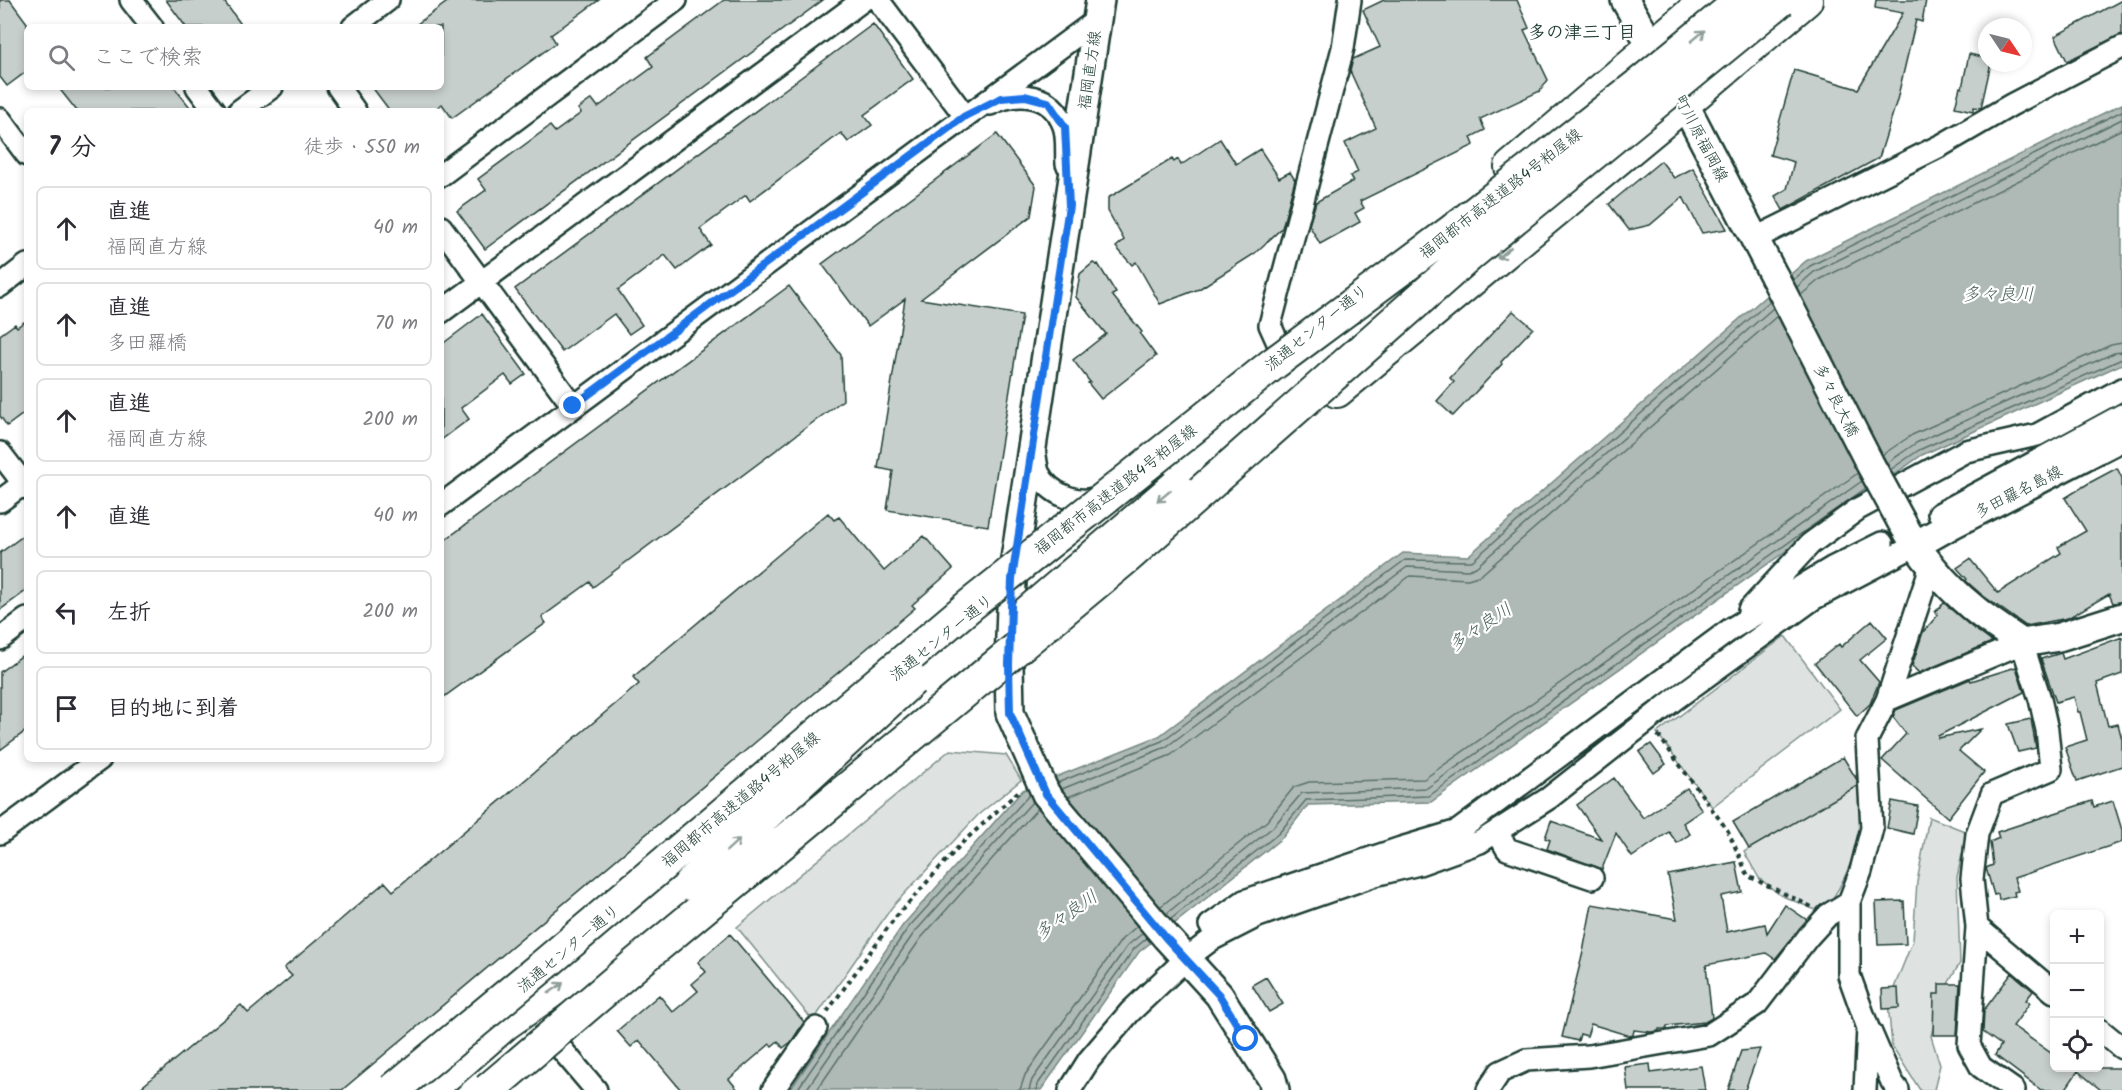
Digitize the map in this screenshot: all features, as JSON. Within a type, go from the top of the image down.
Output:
[{"type":"highway","name":"流通センター通り","points":[[395,1090],[1155,458],[1442,224],[1707,0]]},
{"type":"highway","name":"福岡都市高速道路4号粕屋線","points":[[395,1090],[960,613],[1273,364],[1452,231],[1628,94],[1742,0]]},
{"type":"highway","name":"福岡都市高速道路4号粕屋線","points":[[488,1090],[637,963],[1126,558],[1473,252],[1781,0]]},
{"type":"highway","points":[[503,1090],[1183,515],[1344,386],[1806,0]]},
{"type":"highway","points":[[597,1011],[785,827],[898,722],[1205,462],[1347,362]]},
{"type":"highway","points":[[429,1090],[506,1023],[608,952],[690,884],[998,601],[1080,517]]},
{"type":"main road","name":"町川原福岡線","points":[[1633,4],[1652,48],[1684,103],[1775,278]]},
{"type":"main road","name":"福岡直方線","points":[[1098,10],[1012,579],[1010,713],[1046,794],[1186,959]]},
{"type":"main road","name":"多々良大橋","points":[[1775,278],[1914,546]]},
{"type":"main road","name":"多田羅名島線","points":[[1914,546],[2122,437]]},
{"type":"main road","points":[[1914,546],[1972,607],[2022,642],[2059,637],[2122,617]]},
{"type":"main road","points":[[1186,959],[1219,995],[1272,1079],[1275,1090]]},
{"type":"street","points":[[131,0],[150,24]]},
{"type":"street","points":[[356,24],[388,0]]},
{"type":"street","points":[[444,173],[676,0]]},
{"type":"street","points":[[444,310],[863,0]]},
{"type":"street","points":[[878,0],[965,116]]},
{"type":"street","points":[[1283,354],[1270,326],[1343,48],[1350,0]]},
{"type":"street","points":[[444,503],[965,116],[1098,10]]},
{"type":"street","points":[[1756,238],[1942,145],[2011,105],[2122,47]]},
{"type":"street","points":[[199,90],[213,108]]},
{"type":"street","points":[[243,108],[268,90]]},
{"type":"street","points":[[340,90],[354,108]]},
{"type":"street","points":[[965,116],[1001,98],[1025,96],[1048,102],[1065,127],[1069,206]]},
{"type":"street","points":[[0,119],[24,151]]},
{"type":"street","points":[[444,231],[573,406]]},
{"type":"street","points":[[0,286],[24,267]]},
{"type":"street","points":[[1731,629],[1810,544],[1858,509],[1966,452],[2037,435],[2122,389]]},
{"type":"street","points":[[1939,514],[2122,415]]},
{"type":"street","points":[[1033,442],[1039,473],[1058,495],[1082,500],[1098,497],[1155,458]]},
{"type":"street","points":[[0,453],[24,483]]},
{"type":"street","points":[[0,501],[24,486]]},
{"type":"street","points":[[1210,925],[1244,902],[1458,831],[1731,629],[1832,568],[1882,543]]},
{"type":"street","points":[[1070,1090],[1089,1060],[1130,1012],[1186,959],[1211,940],[1258,916],[1375,875],[1419,864],[1480,842],[1549,798],[1745,647],[1813,600],[1914,546]]},
{"type":"street","points":[[1898,1090],[1892,1082],[1868,1028],[1849,975],[1849,902],[1861,871],[1872,828],[1867,739],[1887,700],[1931,566]]},
{"type":"street","points":[[0,639],[24,621]]},
{"type":"street","points":[[1887,700],[2022,642],[2040,699],[2047,730],[2051,769],[1992,794],[1977,834],[1972,879],[1977,927],[1969,1045],[1981,1067],[2014,1090]]},
{"type":"street","points":[[0,832],[96,762]]},
{"type":"street","points":[[1497,831],[1507,849],[1592,879]]},
{"type":"street","points":[[1488,1090],[1500,1072],[1527,1060],[1589,1056],[1709,1035],[1757,1004],[1808,937],[1828,915],[1849,902]]},
{"type":"street","points":[[1977,927],[2050,988]]},
{"type":"street","points":[[773,1090],[816,1028]]},
{"type":"street","points":[[1865,1090],[1868,1028]]},
{"type":"street","points":[[2104,1033],[2122,1048]]},
{"type":"street","points":[[557,1044],[596,1090]]},
{"type":"path","points":[[1647,721],[1728,831],[1748,876],[1828,915]]},
{"type":"path","points":[[816,1028],[894,919],[962,843],[1005,802],[1038,777]]},
{"type":"shaded area","points":[[1785,636],[1840,709],[1712,807],[1657,733]]},
{"type":"shaded area","points":[[950,750],[1006,755],[1021,780],[978,815],[892,907],[813,1021],[737,927]]},
{"type":"shaded area","points":[[1858,774],[1862,802],[1861,825],[1850,865],[1831,902],[1823,913],[1780,895],[1759,878],[1744,852]]},
{"type":"shaded area","points":[[1929,817],[1967,832],[1957,877],[1960,963],[1941,996],[1931,1036],[1940,1065],[1934,1090],[1920,1090],[1892,1046],[1888,1003],[1913,940],[1917,882]]},
{"type":"water","name":"多々良川","points":[[2122,104],[2122,364],[1922,455],[1431,802],[1308,805],[1283,837],[1139,952],[1041,1090],[790,1090],[903,925],[1023,790],[1159,736],[1403,553],[1468,556],[1806,261]]},
{"type":"building","points":[[0,0],[10,0],[27,23],[24,24],[24,73],[7,86],[0,77]]},
{"type":"building","points":[[166,0],[223,0],[241,24],[184,24]]},
{"type":"building","points":[[450,0],[599,0],[551,35],[556,43],[452,118],[442,104],[436,108],[388,108],[374,90],[444,90],[444,24],[417,24]]},
{"type":"building","points":[[724,0],[823,0],[485,249],[457,211],[486,190],[478,179],[550,126],[555,132],[581,113],[578,109],[592,99],[598,107],[653,67],[647,57]]},
{"type":"building","points":[[1384,0],[1517,0],[1529,28],[1524,30],[1548,80],[1540,91],[1480,119],[1485,130],[1471,137],[1474,145],[1360,201],[1364,208],[1355,213],[1360,222],[1320,244],[1309,225],[1316,202],[1353,181],[1350,176],[1358,172],[1345,143],[1376,128],[1350,71],[1353,59],[1380,47],[1363,10]]},
{"type":"building","points":[[1876,0],[1926,0],[1922,22],[1916,20],[1897,100],[1879,158],[1783,210],[1775,196],[1787,189],[1794,162],[1770,155],[1794,70],[1858,89],[1903,13],[1875,8]]},
{"type":"building","points":[[2122,0],[2122,34],[2067,61],[2055,36]]},
{"type":"building","points":[[873,24],[913,79],[864,115],[872,125],[848,142],[841,133],[750,201],[746,195],[700,229],[711,245],[677,270],[665,255],[618,290],[642,325],[629,334],[614,314],[562,352],[515,289]]},
{"type":"building","points":[[1969,54],[1978,56],[1978,72],[1989,72],[1981,108],[1974,107],[1973,111],[1955,107],[1960,87],[1962,88]]},
{"type":"building","points":[[60,90],[176,90],[191,108],[75,108]]},
{"type":"building","points":[[997,134],[1036,186],[1031,216],[921,299],[1022,315],[988,526],[887,510],[893,471],[878,468],[905,299],[868,326],[822,264]]},
{"type":"building","points":[[1220,139],[1236,164],[1260,149],[1279,178],[1290,172],[1295,180],[1282,228],[1254,254],[1199,289],[1160,304],[1136,262],[1132,265],[1116,247],[1124,240],[1108,211],[1108,198],[1172,159],[1174,162],[1178,159],[1181,165]]},
{"type":"building","points":[[1661,161],[1674,178],[1693,168],[1727,229],[1702,233],[1683,197],[1650,225],[1629,230],[1609,204]]},
{"type":"building","points":[[1093,263],[1098,264],[1116,293],[1112,295],[1142,332],[1140,334],[1156,356],[1101,399],[1073,360],[1106,334],[1076,297],[1080,274]]},
{"type":"building","points":[[789,286],[841,355],[843,400],[593,587],[590,582],[542,617],[546,623],[444,697],[444,541]]},
{"type":"building","points":[[1513,311],[1533,328],[1453,416],[1437,401],[1454,382],[1450,378]]},
{"type":"building","points":[[482,314],[526,374],[512,384],[505,375],[461,408],[469,419],[444,438],[444,343]]},
{"type":"building","points":[[24,322],[24,413],[7,426],[0,416],[0,335],[15,324],[17,327]]},
{"type":"building","points":[[2117,468],[2122,478],[2122,602],[2113,603],[2109,594],[2068,618],[2026,626],[1982,595],[1966,581],[1967,579],[1957,568],[1970,559],[1998,593],[2061,553],[2058,547],[2086,531],[2065,498]]},
{"type":"building","points":[[828,513],[834,520],[839,517],[884,571],[924,536],[953,569],[912,605],[915,608],[342,1090],[138,1090],[241,1005],[248,1013],[292,976],[284,968],[385,882],[393,891],[639,684],[633,677]]},
{"type":"building","points":[[24,535],[24,592],[0,610],[0,553]]},
{"type":"building","points":[[1944,603],[1992,642],[1919,673],[1912,666],[1923,632],[1938,615],[1935,612]]},
{"type":"building","points":[[1872,620],[1887,638],[1860,660],[1879,682],[1870,704],[1857,716],[1815,663],[1839,644],[1841,647]]},
{"type":"building","points":[[2122,637],[2122,674],[2097,683],[2108,726],[2118,724],[2122,739],[2122,766],[2077,781],[2065,747],[2087,740],[2080,712],[2078,712],[2074,697],[2056,702],[2041,659],[2061,653],[2063,659]]},
{"type":"building","points":[[24,654],[24,732],[0,750],[0,672]]},
{"type":"building","points":[[2016,667],[2024,692],[1938,736],[1938,738],[1981,729],[1959,751],[1984,772],[1948,818],[1882,760],[1906,734],[1893,717],[1896,710],[1970,679],[1971,681]]},
{"type":"building","points":[[2031,719],[2036,748],[2018,752],[2008,724]]},
{"type":"building","points":[[1651,744],[1666,764],[1654,773],[1639,752]]},
{"type":"building","points":[[1843,757],[1857,780],[1857,786],[1749,849],[1733,822]]},
{"type":"building","points":[[1614,778],[1643,818],[1687,788],[1702,810],[1683,823],[1690,834],[1677,843],[1669,832],[1632,857],[1616,833],[1602,869],[1547,849],[1550,840],[1545,838],[1551,821],[1601,839],[1577,805]]},
{"type":"building","points":[[1892,801],[1918,806],[1913,834],[1887,828]]},
{"type":"building","points":[[2092,801],[2094,807],[2113,801],[2122,830],[2122,842],[2014,878],[2018,891],[2014,892],[2015,896],[1999,900],[1998,894],[1994,895],[1986,868],[1993,865],[1990,842],[1999,838],[1997,832]]},
{"type":"building","points":[[1736,862],[1742,892],[1721,896],[1727,932],[1765,924],[1767,933],[1785,905],[1807,920],[1775,959],[1766,953],[1706,965],[1712,1018],[1705,1022],[1667,1026],[1667,1029],[1651,1032],[1634,1030],[1633,1035],[1630,1036],[1591,1024],[1587,1036],[1580,1034],[1578,1041],[1562,1037],[1592,904],[1677,919],[1668,875]]},
{"type":"building","points":[[1904,901],[1906,944],[1878,945],[1876,902]]},
{"type":"building","points":[[730,934],[804,1022],[791,1042],[783,1048],[778,1041],[772,1046],[770,1044],[729,1079],[738,1090],[681,1090],[639,1040],[631,1047],[617,1031],[659,995],[673,1012],[698,991],[692,984],[706,972],[698,962]]},
{"type":"building","points":[[2012,973],[2033,991],[2026,1000],[2030,1003],[2013,1026],[2050,1052],[2050,1072],[2077,1072],[2065,1090],[2041,1090],[1995,1055],[2001,1045],[1983,1032],[1984,1010]]},
{"type":"building","points":[[1266,977],[1283,1004],[1269,1012],[1252,985]]},
{"type":"building","points":[[1939,984],[1960,984],[1957,1035],[1933,1035],[1934,994],[1939,994]]},
{"type":"building","points":[[1898,988],[1899,1008],[1883,1009],[1882,989]]},
{"type":"building","points":[[1760,1049],[1745,1090],[1728,1090],[1741,1051]]},
{"type":"building","points":[[1650,1064],[1651,1073],[1701,1066],[1705,1090],[1628,1090],[1625,1067]]},
{"type":"building","points":[[2104,1068],[2122,1068],[2122,1090],[2101,1090],[2079,1072],[2104,1072]]},
{"type":"district","name":"多の津三丁目","points":[[1582,32]]},
{"type":"route","points":[[573,406],[965,116],[1001,98],[1025,96],[1048,102],[1065,127],[1069,206],[1012,579],[1010,713],[1046,794],[1166,938],[1219,995],[1246,1039]]}]
